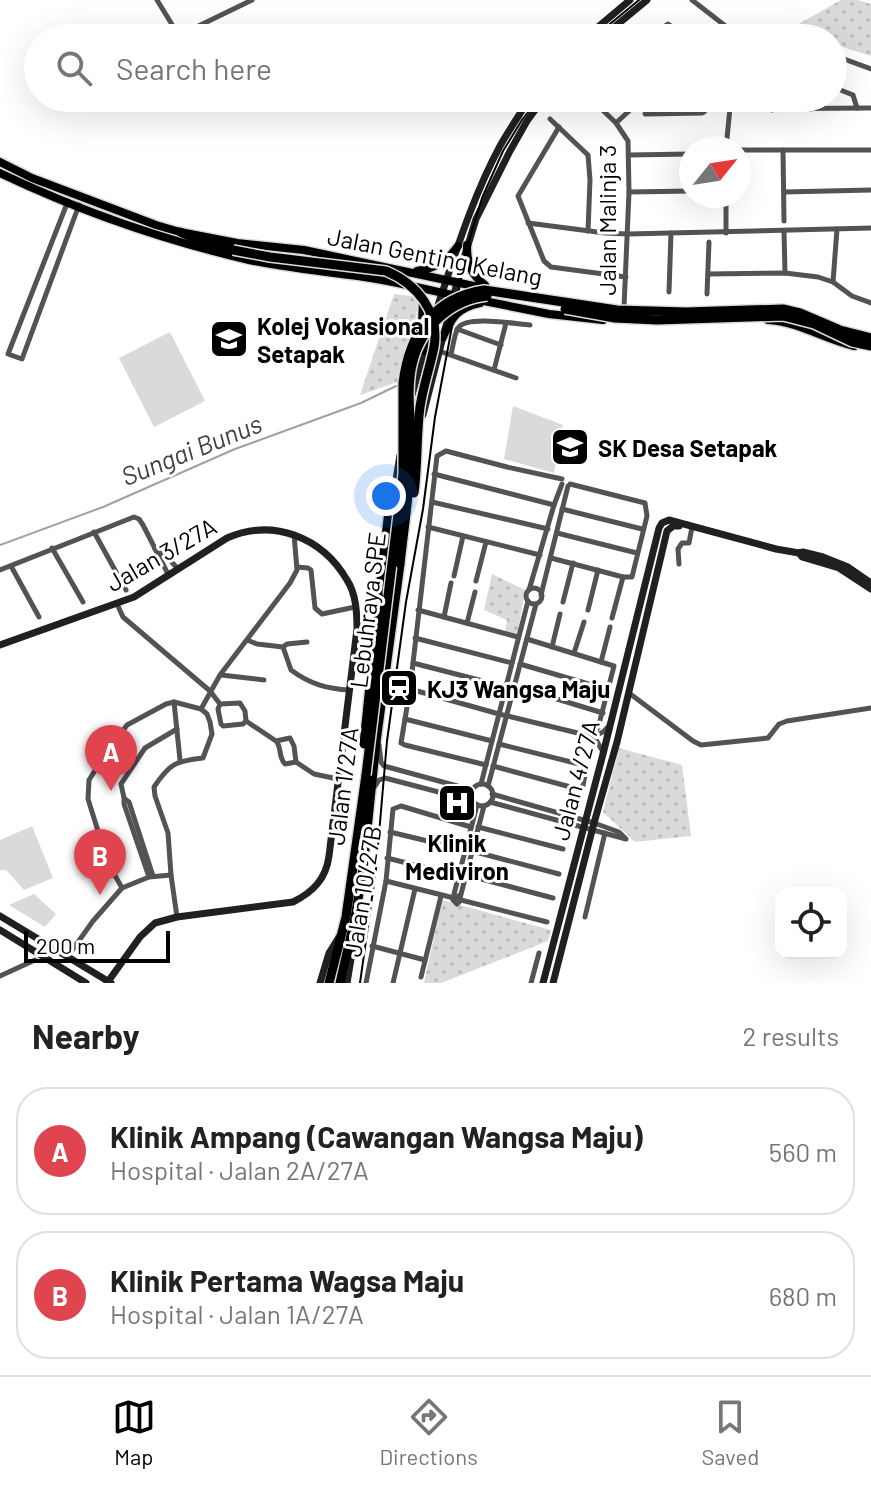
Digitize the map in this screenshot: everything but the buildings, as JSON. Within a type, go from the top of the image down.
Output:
[{"type":"highway","points":[[180,232],[233,250],[386,271],[414,288],[425,302],[432,318],[434,343],[420,408],[418,462],[400,564]]},
{"type":"highway","name":"Lebuhraya SPE","points":[[325,983],[346,917],[403,474],[403,383],[411,346],[420,329],[451,300],[484,290],[617,310],[686,312],[783,309],[840,330],[871,337]]},
{"type":"highway","name":"Lebuhraya SPE","points":[[343,983],[363,868],[400,564],[411,456],[410,383],[413,360],[427,330],[453,307],[490,295],[615,318],[657,320],[783,316],[814,324],[852,342],[871,347]]},
{"type":"highway","points":[[366,775],[366,718],[389,511],[394,493]]},
{"type":"main road","points":[[602,24],[630,0]]},
{"type":"main road","points":[[618,24],[647,0]]},
{"type":"main road","points":[[491,289],[472,273],[463,245],[471,209],[500,146],[522,112]]},
{"type":"main road","points":[[412,272],[439,265],[463,245],[533,112]]},
{"type":"main road","points":[[520,115],[523,121],[531,115]]},
{"type":"main road","name":"Jalan Genting Kelang","points":[[0,162],[32,178],[180,232],[237,243],[304,250],[491,289],[578,303],[666,310],[784,308],[812,314],[850,332],[871,337]]},
{"type":"main road","name":"Jalan Genting Kelang","points":[[0,173],[143,232],[260,262],[364,277],[549,314],[617,321],[782,321],[833,341],[871,347]]},
{"type":"main road","name":"Jalan 1/27A","points":[[325,983],[329,953],[339,937],[346,908],[386,596],[394,493],[402,439],[424,351],[447,279],[463,245]]},
{"type":"main road","name":"Jalan 1/27A","points":[[343,983],[354,941],[415,457],[428,391],[455,295],[463,245]]},
{"type":"main road","points":[[301,269],[310,266],[313,261],[304,250]]},
{"type":"main road","points":[[418,288],[423,296],[424,351]]},
{"type":"main road","points":[[443,337],[458,312],[489,302]]},
{"type":"main road","points":[[437,310],[445,305],[450,312]]},
{"type":"main road","points":[[806,328],[802,319],[812,314]]},
{"type":"main road","name":"Jalan 4/27A","points":[[553,983],[589,808],[667,531],[673,526],[691,527]]},
{"type":"main road","points":[[691,527],[799,553],[802,557],[839,568],[871,586]]},
{"type":"main road","name":"Jalan 3/27A","points":[[1,643],[134,597],[214,546],[238,533],[258,529],[294,534],[313,544],[331,558],[348,581],[356,607],[358,672],[350,690],[327,866],[323,876],[310,893],[293,902],[164,919],[148,929],[109,982]]},
{"type":"main road","name":"Jalan 4/27A","points":[[543,983],[586,826],[617,742],[629,693],[638,632]]},
{"type":"main road","points":[[358,672],[371,669],[377,661]]},
{"type":"main road","points":[[358,672],[371,680],[374,687]]},
{"type":"main road","points":[[0,916],[109,982]]},
{"type":"main road","points":[[0,930],[86,983]]},
{"type":"street","points":[[157,0],[172,24]]},
{"type":"street","points":[[203,24],[252,0]]},
{"type":"street","points":[[692,0],[723,24]]},
{"type":"street","points":[[847,60],[871,69]]},
{"type":"street","points":[[847,93],[853,95],[857,108]]},
{"type":"street","points":[[847,108],[871,108]]},
{"type":"street","name":"Jalan Malinja 3","points":[[605,112],[626,136],[629,155],[624,307]]},
{"type":"street","points":[[616,123],[628,112]]},
{"type":"street","points":[[645,114],[705,112]]},
{"type":"street","points":[[727,136],[728,112]]},
{"type":"street","points":[[550,119],[584,150],[590,160],[588,231]]},
{"type":"street","points":[[559,127],[518,199],[544,261],[548,266],[626,277]]},
{"type":"street","points":[[751,150],[871,150]]},
{"type":"street","points":[[783,150],[784,221]]},
{"type":"street","points":[[629,155],[679,154]]},
{"type":"street","points":[[784,192],[871,190]]},
{"type":"street","points":[[629,192],[679,191]]},
{"type":"street","points":[[72,193],[8,354],[22,359],[82,197]]},
{"type":"street","points":[[726,208],[726,233]]},
{"type":"street","points":[[528,223],[628,234],[871,228]]},
{"type":"street","points":[[833,282],[837,229]]},
{"type":"street","points":[[784,231],[785,273]]},
{"type":"street","points":[[669,292],[671,233]]},
{"type":"street","points":[[707,294],[709,242]]},
{"type":"street","points":[[708,274],[785,273],[818,277],[871,303]]},
{"type":"street","points":[[451,354],[457,329],[462,324],[474,321],[530,325]]},
{"type":"street","points":[[494,370],[506,323]]},
{"type":"street","points":[[457,329],[501,345]]},
{"type":"street","points":[[439,351],[516,378]]},
{"type":"street","points":[[486,765],[401,743],[437,456],[446,451],[645,503],[647,516],[632,577],[551,558]]},
{"type":"street","points":[[434,474],[554,505]]},
{"type":"street","points":[[481,803],[471,796],[472,790],[481,784],[528,601],[527,594],[554,505],[567,483]]},
{"type":"street","points":[[567,483],[540,602],[536,604],[488,786],[492,794],[570,817],[586,826]]},
{"type":"street","points":[[432,502],[548,529]]},
{"type":"street","points":[[562,509],[642,529]]},
{"type":"street","points":[[0,570],[134,517],[143,525],[169,576]]},
{"type":"street","points":[[428,527],[540,555]]},
{"type":"street","points":[[679,564],[678,549],[682,543],[689,543],[691,527]]},
{"type":"street","points":[[94,532],[126,590]]},
{"type":"street","points":[[557,533],[637,553]]},
{"type":"street","points":[[201,709],[220,675],[290,583],[297,567],[294,534]]},
{"type":"street","points":[[454,576],[463,536]]},
{"type":"street","points":[[476,581],[486,542]]},
{"type":"street","points":[[52,548],[83,602]]},
{"type":"street","points":[[155,549],[179,570]]},
{"type":"street","points":[[563,602],[573,563]]},
{"type":"street","points":[[11,566],[39,617]]},
{"type":"street","points":[[297,567],[311,570],[317,612],[322,614],[356,607]]},
{"type":"street","points":[[588,610],[598,570]]},
{"type":"street","points":[[612,618],[623,577]]},
{"type":"street","points":[[444,617],[451,583]]},
{"type":"street","points":[[529,590],[537,589],[541,595]]},
{"type":"street","points":[[467,623],[475,592]]},
{"type":"street","points":[[528,601],[536,604]]},
{"type":"street","points":[[117,604],[123,617],[210,691],[220,704],[219,719],[223,726],[246,721]]},
{"type":"street","points":[[418,610],[518,637]]},
{"type":"street","points":[[552,647],[560,614]]},
{"type":"street","points":[[574,653],[584,622]]},
{"type":"street","points":[[601,662],[610,627]]},
{"type":"street","points":[[415,638],[512,663]]},
{"type":"street","points":[[527,639],[614,666],[598,728],[588,736]]},
{"type":"street","points":[[247,640],[283,647],[307,642]]},
{"type":"street","points":[[283,647],[291,670],[298,676],[321,687],[350,690]]},
{"type":"street","points":[[413,663],[506,687]]},
{"type":"street","points":[[520,664],[609,690]]},
{"type":"street","points":[[220,675],[264,680]]},
{"type":"street","points":[[514,686],[603,713]]},
{"type":"street","points":[[410,689],[595,738],[603,754]]},
{"type":"street","points":[[629,693],[701,745],[768,738],[779,724],[787,721],[871,708]]},
{"type":"street","points":[[174,702],[180,760]]},
{"type":"street","points":[[122,888],[108,863],[88,799],[89,780],[127,725],[174,702],[201,709],[207,714],[212,734],[203,758],[180,760],[169,767],[154,787],[168,833],[177,917]]},
{"type":"street","points":[[220,704],[240,703],[246,721]]},
{"type":"street","points":[[405,719],[492,741]]},
{"type":"street","points":[[246,721],[279,744],[285,764],[296,762],[314,774],[338,779]]},
{"type":"street","points":[[588,736],[603,732],[611,724]]},
{"type":"street","points":[[151,877],[121,784],[145,748],[177,729]]},
{"type":"street","points":[[276,741],[290,738],[293,741],[296,762]]},
{"type":"street","points":[[493,766],[581,788],[586,766],[499,744]]},
{"type":"street","points":[[379,745],[384,766],[472,790]]},
{"type":"street","points":[[375,786],[385,778],[481,803],[619,832],[627,840]]},
{"type":"street","points":[[481,784],[488,786]]},
{"type":"street","points":[[458,899],[481,803],[492,794]]},
{"type":"street","name":"Jalan 10/27B","points":[[366,983],[386,881],[393,809],[397,806],[475,827]]},
{"type":"street","points":[[570,817],[589,808]]},
{"type":"street","points":[[475,827],[563,849]]},
{"type":"street","points":[[585,917],[606,830]]},
{"type":"street","points":[[390,832],[559,874]]},
{"type":"street","points":[[387,858],[553,898]]},
{"type":"street","points":[[68,956],[122,888],[151,877],[171,875]]},
{"type":"street","points":[[386,881],[547,922]]},
{"type":"street","points":[[393,983],[415,889]]},
{"type":"street","points":[[421,977],[441,896]]},
{"type":"street","points":[[372,946],[425,960]]},
{"type":"street","points":[[531,983],[539,953]]},
{"type":"street","points":[[0,976],[35,960]]},
{"type":"shaded area","points":[[841,0],[871,4],[871,56],[847,48],[847,24],[798,24]]},
{"type":"shaded area","points":[[394,294],[419,297],[414,331],[400,381],[360,395]]},
{"type":"shaded area","points":[[170,332],[205,401],[154,427],[119,358]]},
{"type":"shaded area","points":[[513,406],[563,425],[554,473],[504,459]]},
{"type":"shaded area","points":[[492,574],[525,590],[517,636],[505,632],[507,620],[484,610]]},
{"type":"shaded area","points":[[619,748],[682,765],[691,836],[635,842],[603,812]]},
{"type":"shaded area","points":[[32,826],[53,878],[24,890],[6,870],[0,870],[0,840]]},
{"type":"shaded area","points":[[34,894],[56,914],[45,927],[9,905]]},
{"type":"shaded area","points":[[442,900],[551,930],[548,941],[441,983],[424,983]]},
{"type":"waterway","name":"Sungai Bunus","points":[[0,545],[103,507],[235,449],[361,403],[396,386]]},
{"type":"tram line","points":[[610,24],[639,0]]},
{"type":"tram line","points":[[360,983],[406,602],[435,417],[467,247],[482,198],[503,151],[528,112]]},
{"type":"place","name":"Kolej Vokasional Setapak","points":[[229,339]]},
{"type":"place","name":"SK Desa Setapak","points":[[570,447]]},
{"type":"place","name":"KJ3 Wangsa Maju","points":[[399,688]]},
{"type":"place","name":"Klinik Ampang (Cawangan Wangsa Maju)","points":[[111,791]]},
{"type":"place","name":"Klinik Mediviron","points":[[457,803]]},
{"type":"place","name":"Klinik Pertama Wagsa Maju","points":[[100,895]]}]
